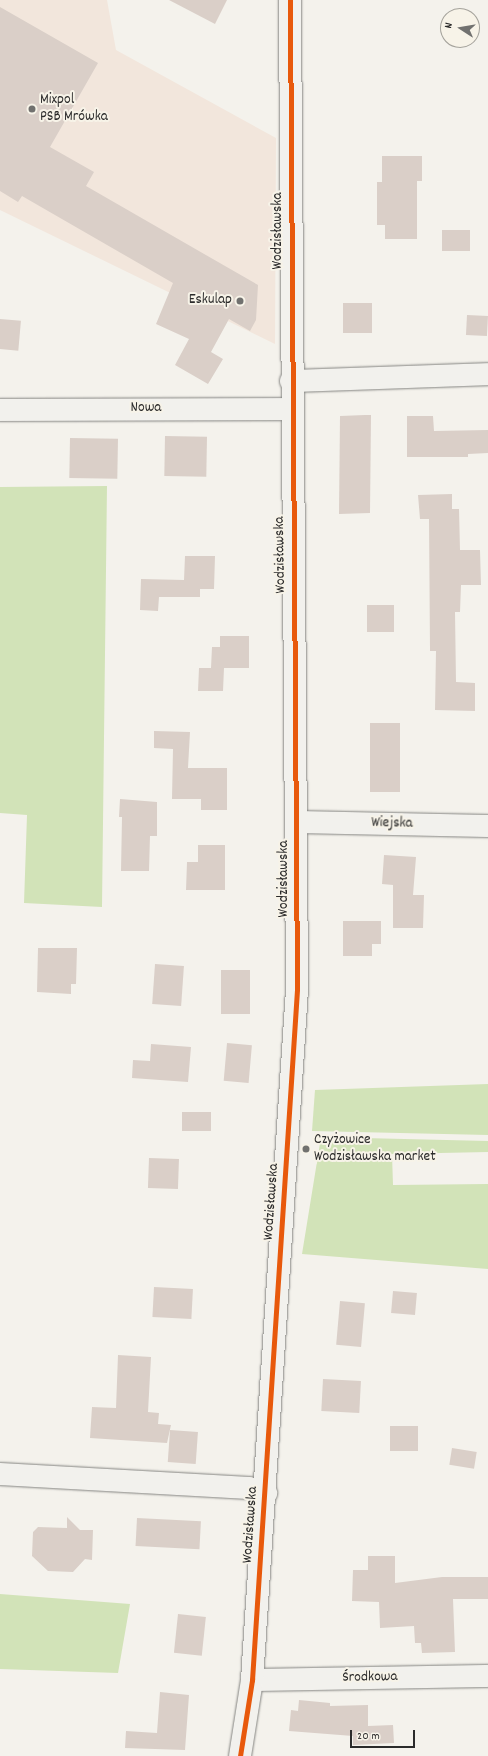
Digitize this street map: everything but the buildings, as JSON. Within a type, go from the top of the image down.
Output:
[{"type":"street","name":"Wodzisławska","points":[[240,1756],[252,1680],[266,1493],[297,989],[297,822],[291,381],[290,0]]},
{"type":"street","points":[[291,381],[488,374]]},
{"type":"street","name":"Nowa","points":[[0,410],[292,409]]},
{"type":"street","name":"Wiejska","points":[[297,822],[488,826]]},
{"type":"street","points":[[0,1474],[249,1488],[266,1493]]},
{"type":"street","name":"Środkowa","points":[[252,1680],[488,1676]]},
{"type":"shaded area","points":[[0,0],[107,0],[116,50],[276,138],[275,344],[0,210]]},
{"type":"green space","points":[[107,486],[102,907],[24,903],[27,815],[0,813],[0,487]]},
{"type":"green space","points":[[488,1084],[488,1135],[312,1131],[315,1090]]},
{"type":"green space","points":[[321,1137],[488,1141],[488,1152],[392,1154],[393,1185],[488,1184],[488,1269],[302,1254]]},
{"type":"green space","points":[[0,1594],[130,1604],[118,1673],[0,1669]]},
{"type":"cycle path","points":[[240,1756],[252,1680],[297,989],[290,0]]},
{"type":"place","name":"Mixpol PSB Mrówka","points":[[32,109]]},
{"type":"place","name":"Eskulap","points":[[240,301]]},
{"type":"place","name":"Czyżowice Wodzisławska market","points":[[306,1149]]}]
